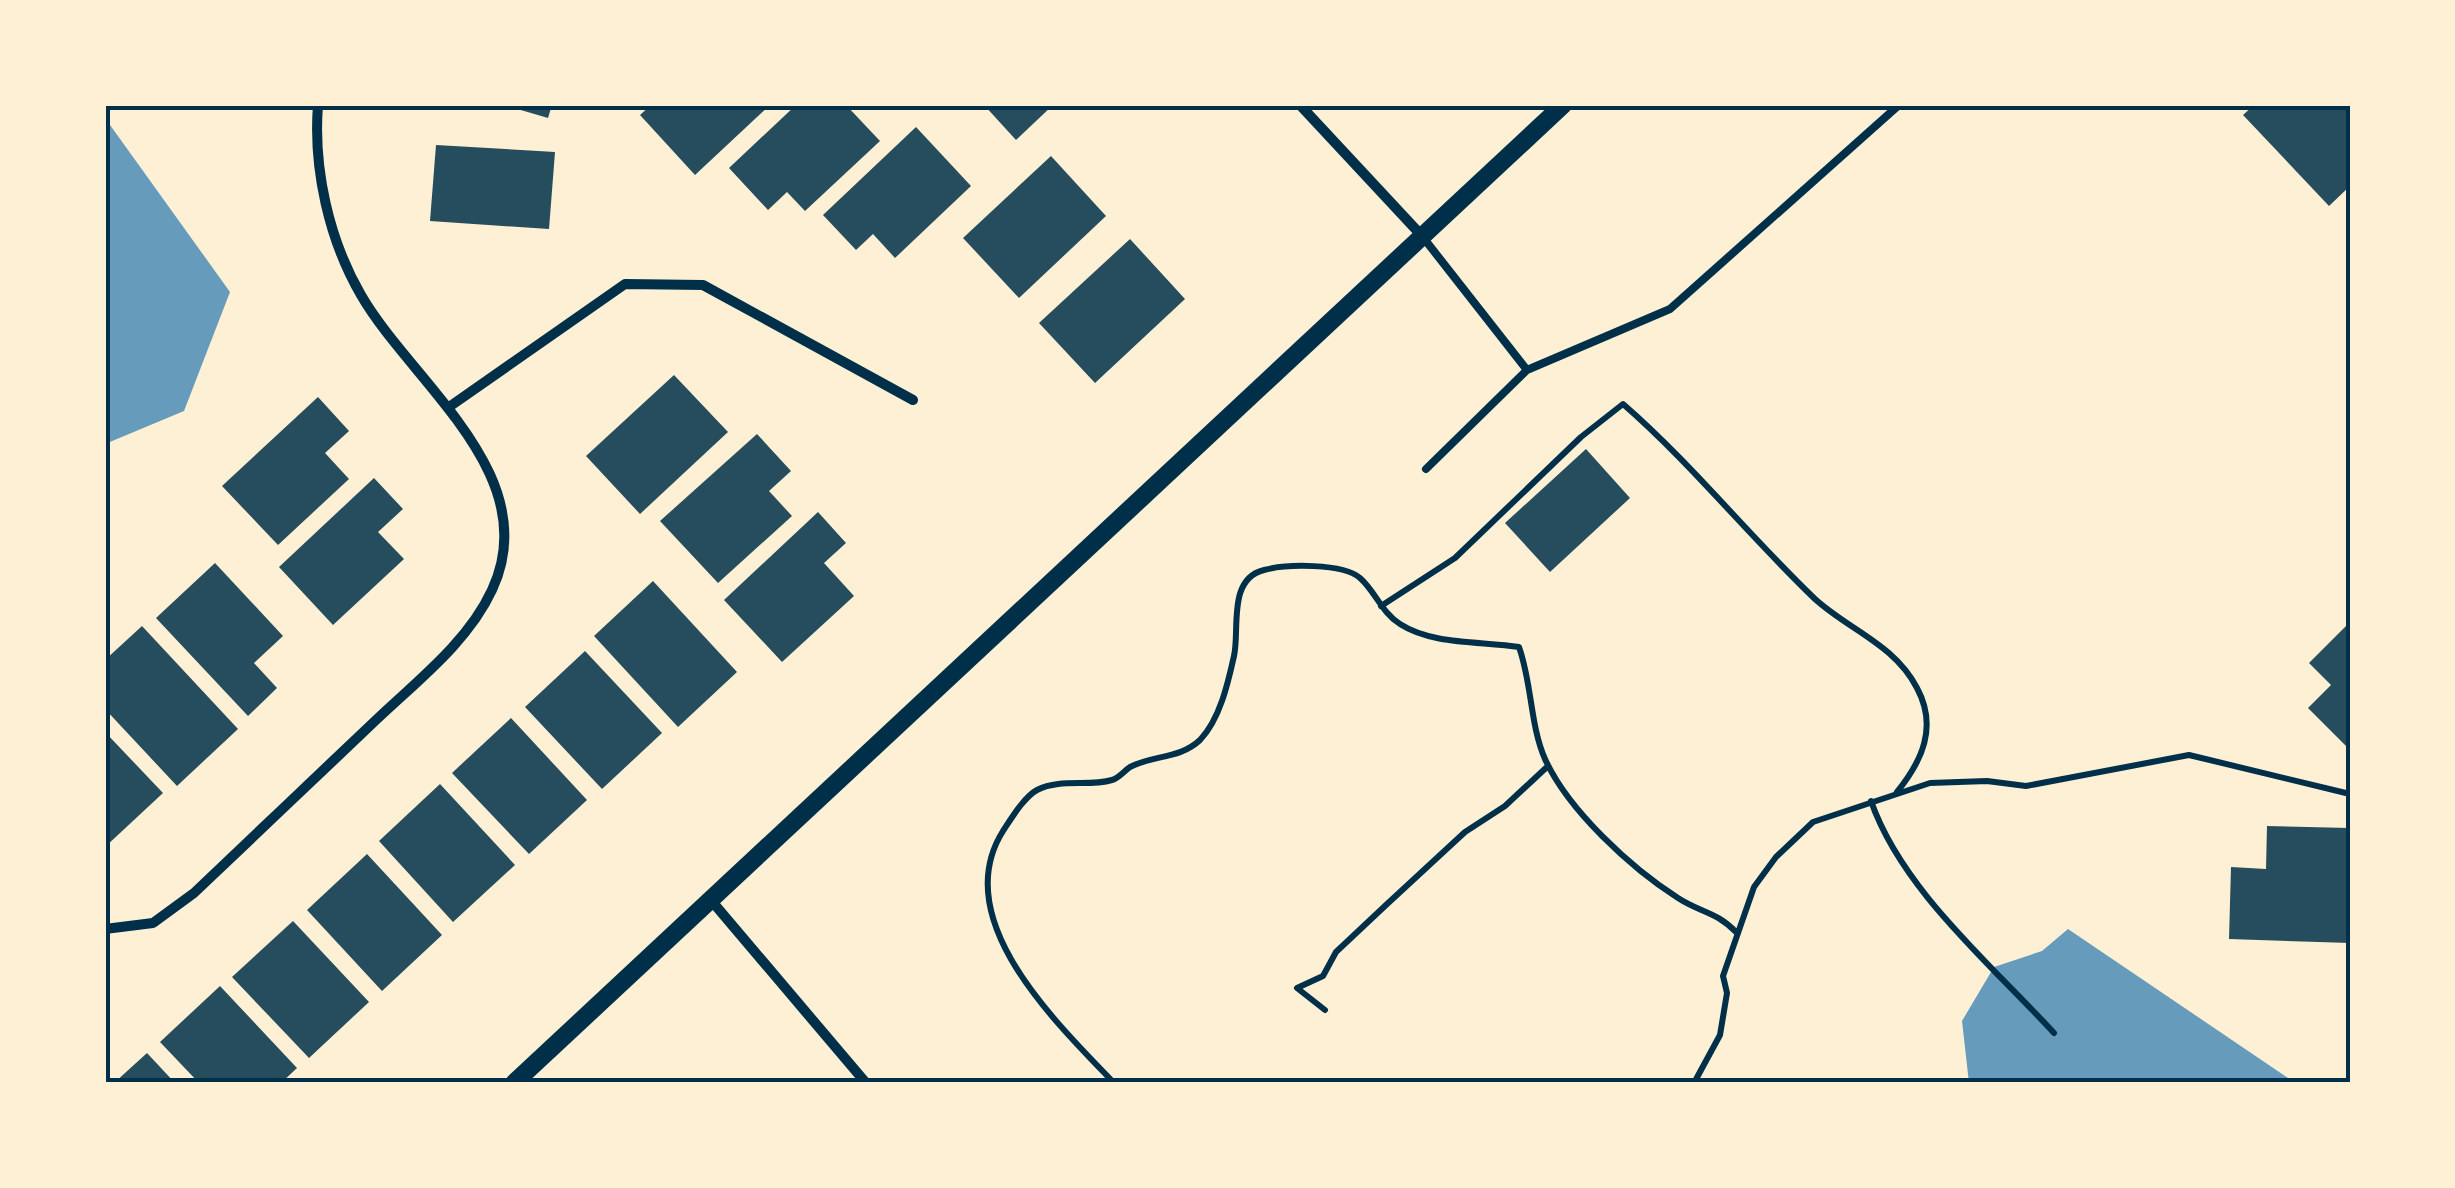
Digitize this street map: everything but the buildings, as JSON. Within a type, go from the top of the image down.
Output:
[{"type":"street","points":[[105,929],[153,924],[194,893],[447,652],[492,592],[507,539],[496,490],[450,407],[362,297],[342,255],[324,195],[318,105]]},
{"type":"street","points":[[1300,105],[1422,236]]},
{"type":"street","points":[[514,1083],[1563,105]]},
{"type":"street","points":[[450,407],[625,284],[703,285],[913,400]]},
{"type":"street","points":[[710,899],[866,1083]]},
{"type":"lane","points":[[1426,469],[1527,370],[1670,309],[1899,105]]},
{"type":"lane","points":[[1422,236],[1527,370]]},
{"type":"path","points":[[1381,606],[1456,558],[1580,437],[1623,404],[1820,603],[1841,622],[1878,642],[1910,677],[1928,726],[1916,768],[1896,793]]},
{"type":"path","points":[[1114,1083],[1031,993],[1000,939],[988,876],[998,839],[1035,791],[1075,781],[1114,780],[1130,767],[1179,754],[1200,740],[1218,713],[1236,652],[1234,617],[1246,582],[1258,571],[1298,564],[1359,576],[1400,625],[1441,638],[1518,647],[1531,680],[1548,766],[1574,807],[1613,846],[1678,898],[1719,914],[1736,933]]},
{"type":"path","points":[[1694,1083],[1720,1036],[1727,993],[1723,976],[1754,886],[1795,837],[1813,822],[1930,783],[1988,781],[2026,786],[2189,755],[2350,794]]},
{"type":"path","points":[[1325,1010],[1298,988],[1324,976],[1336,952],[1426,868],[1548,766]]},
{"type":"path","points":[[1871,801],[1884,838],[1910,878],[2054,1033]]},
{"type":"water","points":[[105,118],[230,292],[184,411],[105,444]]},
{"type":"water","points":[[2068,929],[2294,1083],[1969,1083],[1962,1021],[1994,967],[2042,951]]}]
